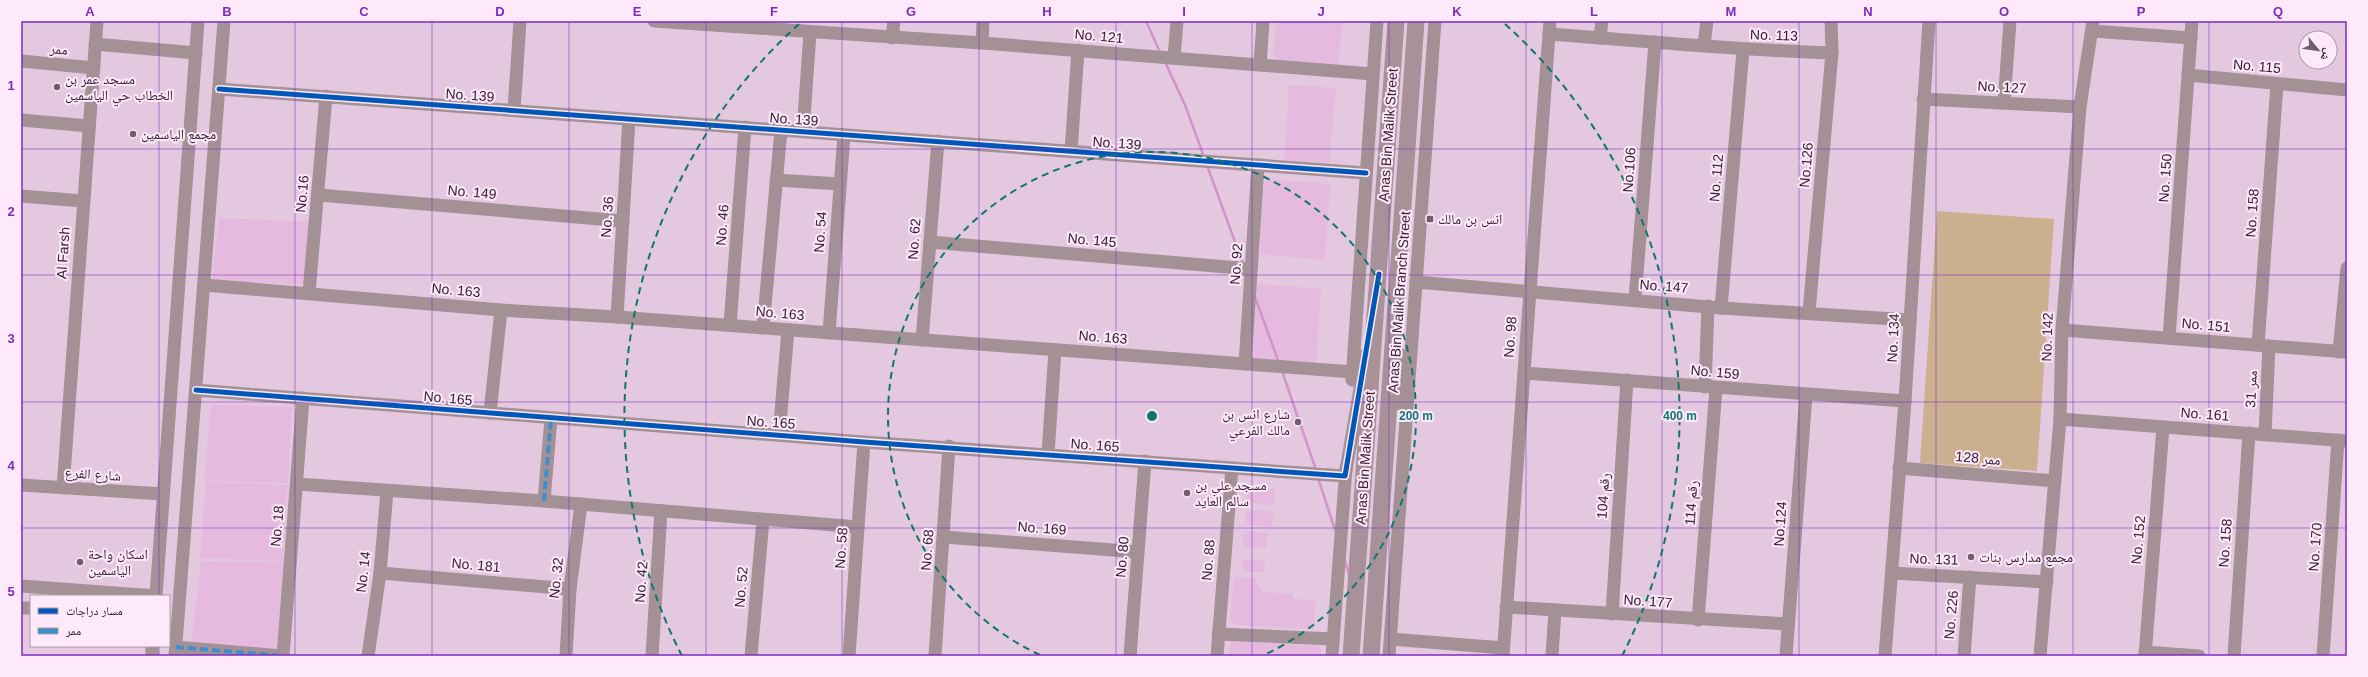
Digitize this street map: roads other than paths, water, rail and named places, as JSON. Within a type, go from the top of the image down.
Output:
[{"type":"main road","name":"Anas Bin Malik Street","points":[[1371,656],[1416,21]]},
{"type":"main road","name":"Anas Bin Malik Street","points":[[1351,656],[1396,23]]},
{"type":"street","name":"Al Farsh","points":[[63,488],[97,21]]},
{"type":"street","points":[[156,595],[198,21]]},
{"type":"street","points":[[176,652],[224,21]]},
{"type":"street","points":[[514,110],[520,21]]},
{"type":"street","name":"No. 121","points":[[654,21],[810,33],[1078,50],[1373,74]]},
{"type":"street","points":[[892,38],[894,21]]},
{"type":"street","points":[[982,43],[983,21]]},
{"type":"street","points":[[1174,58],[1177,21]]},
{"type":"street","points":[[1260,65],[1263,21]]},
{"type":"street","points":[[1332,656],[1377,21]]},
{"type":"street","name":"Anas Bin Malik Branch Street","points":[[1389,656],[1435,21]]},
{"type":"street","points":[[1600,38],[1602,21]]},
{"type":"street","points":[[1704,45],[1706,21]]},
{"type":"street","name":"No.126","points":[[1809,312],[1832,53],[1832,21]]},
{"type":"street","name":"No. 134","points":[[1885,656],[1892,574],[1898,468],[1905,401],[1922,99],[1929,21]]},
{"type":"street","points":[[2004,103],[2010,21]]},
{"type":"street","name":"No. 150","points":[[2169,338],[2192,21]]},
{"type":"street","points":[[2093,26],[2191,38]]},
{"type":"street","name":"No. 142","points":[[2040,656],[2060,419],[2062,330],[2080,107],[2093,26]]},
{"type":"street","name":"No. 113","points":[[1549,28],[1600,38],[1704,45],[1742,50],[1832,53]]},
{"type":"street","name":"No. 98","points":[[1503,652],[1549,28]]},
{"type":"street","points":[[803,131],[810,33]]},
{"type":"street","name":"No.106","points":[[1635,300],[1655,42]]},
{"type":"street","points":[[95,44],[196,53]]},
{"type":"street","points":[[1071,151],[1078,50]]},
{"type":"street","name":"No. 112","points":[[1710,387],[1715,307],[1742,50]]},
{"type":"street","name":"ممر","points":[[21,61],[94,68]]},
{"type":"street","name":"No. 115","points":[[2188,75],[2347,90]]},
{"type":"street","name":"No. 158","points":[[2264,346],[2277,84]]},
{"type":"street","name":"No. 139","points":[[219,89],[1366,173]]},
{"type":"street","name":"No.16","points":[[309,293],[319,195],[326,96]]},
{"type":"street","name":"No. 127","points":[[1922,99],[2080,107]]},
{"type":"street","name":"No. 36","points":[[617,317],[629,119]]},
{"type":"street","points":[[21,120],[89,126]]},
{"type":"street","name":"No. 46","points":[[730,325],[745,127]]},
{"type":"street","points":[[763,328],[781,130]]},
{"type":"street","name":"No. 54","points":[[829,333],[844,134]]},
{"type":"street","name":"No. 62","points":[[922,340],[938,141]]},
{"type":"street","name":"No. 92","points":[[1245,364],[1258,165]]},
{"type":"street","points":[[776,180],[840,184]]},
{"type":"street","name":"No. 149","points":[[319,195],[623,221]]},
{"type":"street","points":[[21,196],[83,201]]},
{"type":"street","name":"No. 145","points":[[930,242],[1252,268]]},
{"type":"street","points":[[1399,262],[1400,512]]},
{"type":"street","points":[[2343,352],[2347,268]]},
{"type":"street","points":[[1345,476],[1379,274]]},
{"type":"street","name":"No. 147","points":[[1416,282],[1715,307],[1809,312],[1910,320]]},
{"type":"street","name":"No. 163","points":[[204,285],[502,310],[730,325],[1352,372]]},
{"type":"street","points":[[490,413],[502,310]]},
{"type":"street","points":[[779,435],[788,330]]},
{"type":"street","name":"No. 151","points":[[2062,330],[2343,352]]},
{"type":"street","name":"ممر 31","points":[[2264,346],[2265,434]]},
{"type":"street","points":[[1048,454],[1056,350]]},
{"type":"street","name":"No. 159","points":[[1524,373],[1806,395],[1905,401]]},
{"type":"street","name":"رقم 104","points":[[1612,614],[1627,380]]},
{"type":"street","name":"رقم 114","points":[[1698,620],[1710,387]]},
{"type":"street","name":"No. 165","points":[[196,390],[864,442],[949,446],[1345,476]]},
{"type":"street","name":"No.124","points":[[1786,656],[1806,395]]},
{"type":"street","name":"No. 18","points":[[176,652],[283,656],[303,398]]},
{"type":"street","points":[[544,501],[552,418]]},
{"type":"street","name":"No. 161","points":[[2060,419],[2343,440]]},
{"type":"street","name":"No. 152","points":[[2145,654],[2163,426]]},
{"type":"street","name":"No. 158","points":[[2234,656],[2249,433]]},
{"type":"street","name":"No. 170","points":[[2322,656],[2343,440]]},
{"type":"street","name":"No. 58","points":[[849,656],[864,442]]},
{"type":"street","name":"No. 68","points":[[935,656],[949,446]]},
{"type":"street","name":"No. 80","points":[[1130,656],[1145,461]]},
{"type":"street","name":"No. 88","points":[[1217,656],[1232,468]]},
{"type":"street","name":"ممر 128","points":[[1898,468],[2055,481]]},
{"type":"street","points":[[297,484],[544,501],[858,527]]},
{"type":"street","name":"شارع الفرع","points":[[21,485],[163,494]]},
{"type":"street","name":"No. 14","points":[[368,656],[380,573],[387,491]]},
{"type":"street","name":"No. 32","points":[[566,656],[570,589],[581,504]]},
{"type":"street","name":"No. 42","points":[[652,656],[661,510]]},
{"type":"street","name":"No. 52","points":[[751,656],[763,520]]},
{"type":"street","name":"No. 169","points":[[944,537],[1138,552]]},
{"type":"street","name":"No. 181","points":[[380,573],[570,589]]},
{"type":"street","name":"No. 131","points":[[1892,574],[2047,582]]},
{"type":"street","name":"No. 226","points":[[1964,656],[1970,577]]},
{"type":"street","points":[[21,586],[137,595]]},
{"type":"street","name":"No. 177","points":[[1506,607],[1698,620],[1788,624]]},
{"type":"street","points":[[1552,656],[1555,610]]},
{"type":"street","points":[[1218,634],[1333,639]]},
{"type":"street","points":[[1391,639],[1503,652]]},
{"type":"street","points":[[2145,654],[2199,656]]},
{"type":"waterway","points":[[1146,21],[1159,50]]},
{"type":"waterway","points":[[1166,64],[1185,105],[1203,154]]},
{"type":"waterway","points":[[1208,168],[1242,261]]},
{"type":"waterway","points":[[1255,297],[1278,360]]},
{"type":"waterway","points":[[1283,374],[1315,467]]},
{"type":"waterway","points":[[1319,481],[1335,530]]},
{"type":"waterway","points":[[1345,561],[1349,574]]},
{"type":"place","name":"مسجد عمر بن الخطاب حي الياسمين","points":[[57,87]]},
{"type":"place","name":"مجمع الياسمين","points":[[133,134]]},
{"type":"place","name":"انس بن مالك","points":[[1430,219]]},
{"type":"place","name":"شارع انس بن مالك الفرعي","points":[[1298,422]]},
{"type":"place","name":"مسجد علي بن سالم العايد","points":[[1187,493]]},
{"type":"place","name":"مجمع مدارس بنات","points":[[1971,557]]},
{"type":"place","name":"اسكان واحة الياسمين","points":[[80,562]]}]
